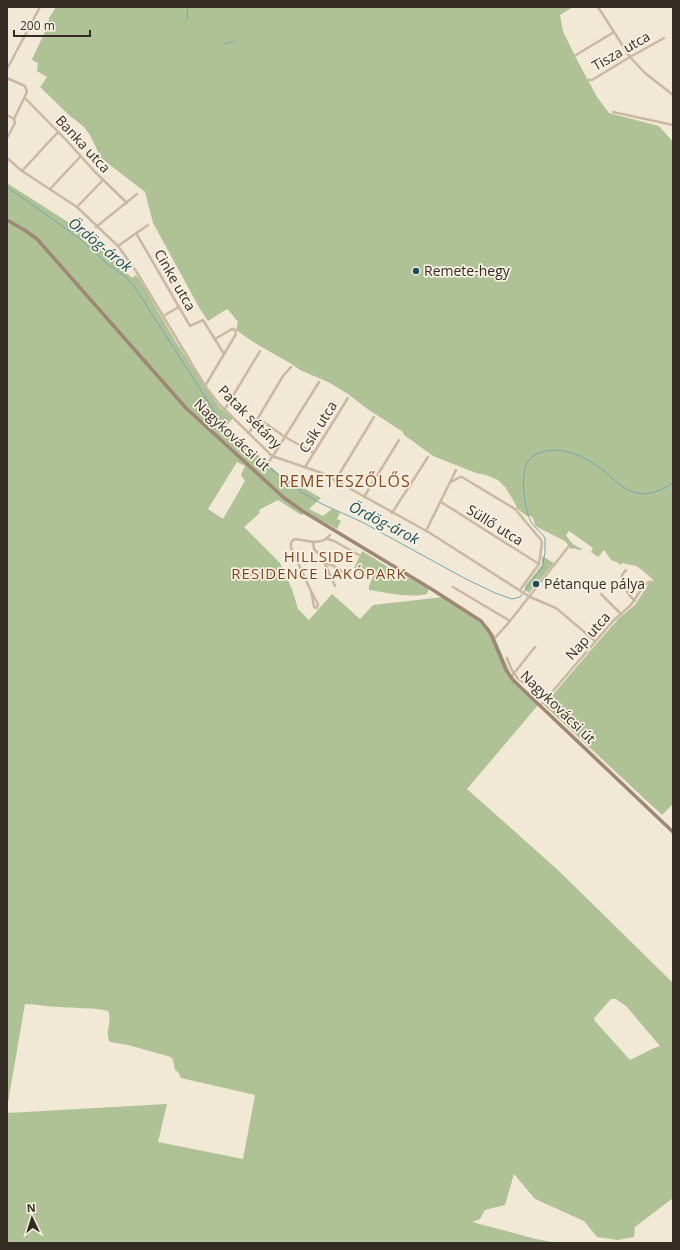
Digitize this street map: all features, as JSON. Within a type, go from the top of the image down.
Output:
[{"type":"street","points":[[7,69],[40,7]]},
{"type":"street","points":[[598,7],[630,57],[645,72],[673,95]]},
{"type":"street","points":[[576,55],[614,32]]},
{"type":"street","name":"Tisza utca","points":[[588,80],[592,80],[664,38]]},
{"type":"street","name":"Banka utca","points":[[7,78],[26,88],[27,94],[25,98],[80,157],[127,203]]},
{"type":"street","points":[[7,138],[15,123],[14,119],[25,98]]},
{"type":"street","points":[[613,112],[673,125]]},
{"type":"street","points":[[7,115],[14,119]]},
{"type":"street","points":[[22,171],[58,132]]},
{"type":"street","points":[[50,189],[80,157]]},
{"type":"street","name":"Patak sétány","points":[[7,158],[22,171],[77,207],[96,227],[118,246],[136,271],[206,386],[225,409],[273,456],[320,472],[426,531],[528,596],[556,608],[596,641]]},
{"type":"street","points":[[77,207],[103,180]]},
{"type":"street","points":[[96,227],[137,194]]},
{"type":"street","name":"Nagykovácsi út","points":[[7,220],[37,239],[186,408],[283,497],[304,512],[481,621],[494,639],[512,675],[540,707],[673,832]]},
{"type":"street","points":[[118,246],[148,225]]},
{"type":"street","name":"Cinke utca","points":[[136,233],[190,326],[203,320],[224,354]]},
{"type":"street","points":[[163,316],[179,307]]},
{"type":"street","points":[[206,386],[236,334],[235,330],[232,329],[215,339]]},
{"type":"street","points":[[225,409],[260,351]]},
{"type":"street","points":[[249,433],[283,376],[291,367]]},
{"type":"street","points":[[259,475],[268,464],[319,382]]},
{"type":"street","name":"Csík utca","points":[[305,467],[348,398]]},
{"type":"street","points":[[335,481],[374,417]]},
{"type":"street","points":[[258,418],[285,437],[314,453]]},
{"type":"street","points":[[364,497],[399,440]]},
{"type":"street","points":[[392,513],[428,457]]},
{"type":"street","points":[[426,531],[456,470]]},
{"type":"street","points":[[451,482],[462,477],[513,508],[540,538],[542,544],[540,564],[520,590]]},
{"type":"street","name":"Süllő utca","points":[[440,502],[540,564]]},
{"type":"street","points":[[312,591],[314,607],[317,608],[318,604],[312,591],[291,548],[291,543],[293,540],[320,542],[327,538],[330,534]]},
{"type":"street","points":[[327,538],[359,555]]},
{"type":"street","points":[[313,542],[314,549],[321,556],[335,586]]},
{"type":"street","points":[[494,639],[569,546]]},
{"type":"street","points":[[324,562],[334,566],[344,573]]},
{"type":"street","points":[[626,570],[622,575],[622,578],[627,593],[635,601]]},
{"type":"street","name":"Nap utca","points":[[540,707],[596,641],[635,601],[645,584],[652,582]]},
{"type":"street","points":[[453,587],[510,621]]},
{"type":"street","points":[[601,594],[621,614]]},
{"type":"street","points":[[512,675],[535,647]]},
{"type":"street","points":[[507,658],[512,675],[522,683],[529,685]]},
{"type":"green space","points":[[56,7],[573,7],[560,15],[563,31],[597,97],[609,113],[659,126],[673,142],[673,804],[662,815],[544,705],[619,618],[635,605],[649,583],[654,581],[636,566],[622,563],[620,565],[611,560],[604,550],[598,557],[591,552],[593,548],[569,531],[566,535],[575,545],[583,549],[571,549],[565,541],[537,527],[533,518],[527,516],[516,508],[517,507],[506,488],[498,480],[433,456],[404,435],[403,432],[366,408],[348,394],[330,383],[300,370],[236,330],[238,322],[227,309],[208,321],[153,223],[145,192],[101,158],[90,135],[84,127],[70,116],[40,87],[47,77],[37,71],[38,63],[32,60],[48,26],[49,18]]},
{"type":"green space","points":[[7,183],[71,224],[110,256],[132,278],[136,275],[176,342],[219,407],[233,418],[226,426],[279,474],[321,498],[309,509],[323,516],[332,509],[340,513],[337,519],[341,521],[337,529],[306,512],[301,515],[278,500],[259,510],[260,513],[244,527],[280,563],[292,589],[298,609],[309,620],[332,594],[360,619],[373,605],[444,597],[489,628],[512,677],[539,704],[467,789],[559,871],[673,983],[673,1198],[635,1227],[634,1237],[617,1240],[597,1237],[584,1221],[535,1199],[514,1174],[505,1205],[485,1210],[480,1219],[472,1222],[557,1243],[7,1243],[7,1113],[167,1104],[158,1142],[243,1159],[255,1095],[181,1078],[175,1070],[171,1057],[128,1045],[110,1042],[108,1038],[110,1019],[108,1011],[25,1004],[7,1108]],"holes":[[[237,462],[245,466],[241,475],[245,481],[223,519],[208,509]],[[611,999],[616,999],[626,1006],[660,1046],[630,1060],[594,1018]]]},
{"type":"green space","points":[[362,551],[391,569],[390,574],[405,581],[407,577],[429,588],[427,594],[405,595],[369,590],[374,574],[371,572],[365,578],[354,568]]},
{"type":"green space","points":[[542,556],[554,563],[529,593],[525,590],[525,586],[542,565]]},
{"type":"waterway","points":[[187,19],[188,7]]},
{"type":"waterway","points":[[223,44],[233,42]]},
{"type":"waterway","name":"Ördög-árok","points":[[7,187],[79,238],[106,263],[125,276],[134,286],[220,420],[265,464]]},
{"type":"waterway","name":"Ördög-árok","points":[[267,466],[303,493],[322,504],[362,522],[464,578],[495,593],[512,599],[520,597],[542,568],[545,553],[545,538],[531,522],[524,494],[524,471],[529,460],[534,456],[545,451],[553,450],[568,452],[597,466],[631,492],[641,494],[656,492],[673,483]]},
{"type":"place","name":"Remete-hegy","points":[[416,271]]},
{"type":"place","name":"Pétanque pálya","points":[[536,584]]},
{"type":"district","name":"REMETESZŐLŐS","points":[[345,481]]},
{"type":"district","name":"HILLSIDE RESIDENCE LAKÓPARK","points":[[319,566]]}]
